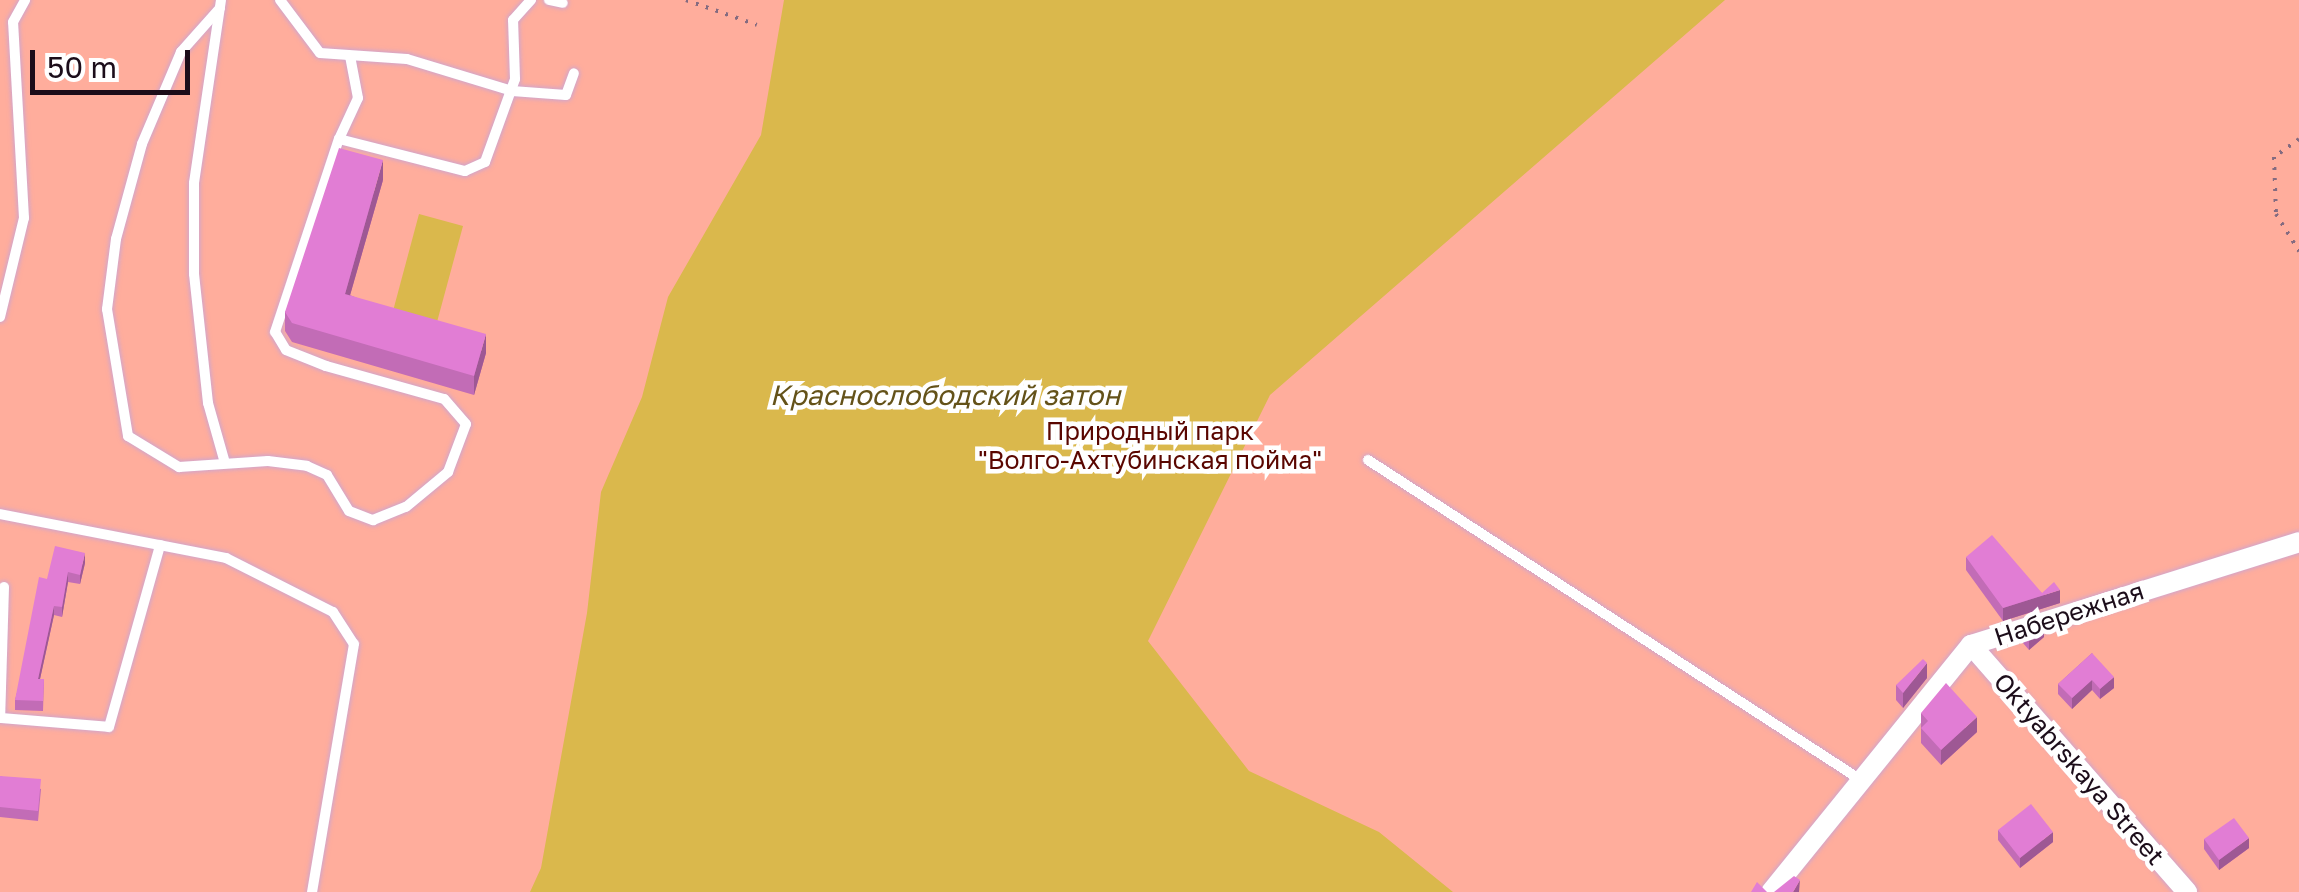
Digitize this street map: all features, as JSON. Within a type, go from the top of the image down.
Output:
[{"type":"street","name":"Набережная","points":[[1770,892],[1971,645],[2299,542]]},
{"type":"street","name":"Oktyabrskaya Street","points":[[1971,645],[2188,892]]},
{"type":"lane","points":[[0,317],[24,218],[13,22],[24,0]]},
{"type":"lane","points":[[280,0],[320,53],[407,60],[512,92],[566,95],[574,73]]},
{"type":"lane","points":[[339,139],[465,171],[485,162],[512,92],[513,20],[531,0]]},
{"type":"lane","points":[[548,0],[563,3]]},
{"type":"lane","points":[[221,4],[181,52],[142,144],[116,239],[108,309],[128,436],[179,468],[226,464],[307,466],[327,475],[349,511],[373,520],[406,508],[448,472],[466,424],[444,399],[326,366],[286,350],[275,332],[339,139],[358,98],[350,56]]},
{"type":"lane","points":[[221,4],[194,183],[194,274],[208,403],[226,464]]},
{"type":"lane","points":[[1368,460],[1862,780]]},
{"type":"lane","points":[[0,514],[226,558],[333,612],[354,644],[312,892]]},
{"type":"lane","points":[[4,588],[0,718],[110,727],[160,545]]},
{"type":"path","points":[[686,0],[757,25]]},
{"type":"path","points":[[2299,139],[2274,156],[2276,214],[2299,252]]},
{"type":"green space","name":"Природный парк \"Волго-Ахтубинская пойма\"","points":[[0,0],[2299,0],[2299,892],[0,892]]},
{"type":"water","name":"Краснослободский затон","points":[[784,0],[1725,0],[1270,395],[1148,641],[1249,771],[1379,832],[1453,892],[530,892],[541,868],[587,613],[601,492],[642,397],[668,297],[761,135]]},
{"type":"water","points":[[419,214],[463,226],[437,322],[393,311]]},
{"type":"building","points":[[339,148],[383,160],[345,294],[486,334],[474,376],[292,323],[285,312]]},
{"type":"building","points":[[1992,535],[2042,593],[2054,582],[2060,590],[2003,608],[1966,557]]},
{"type":"building","points":[[55,546],[85,553],[80,575],[68,572],[62,607],[54,606],[38,679],[44,679],[43,701],[15,700],[39,577],[47,579]]},
{"type":"building","points":[[2044,622],[2029,635],[2023,628]]},
{"type":"building","points":[[2092,653],[2114,677],[2100,689],[2092,680],[2072,698],[2058,684]]},
{"type":"building","points":[[1923,659],[1927,663],[1903,693],[1896,685]]},
{"type":"building","points":[[1946,683],[1977,717],[1941,750],[1921,728],[1928,721],[1921,713]]},
{"type":"building","points":[[0,776],[41,779],[38,811],[0,807]]},
{"type":"building","points":[[2031,804],[2053,832],[2020,858],[1998,830]]},
{"type":"building","points":[[2234,818],[2249,838],[2219,860],[2204,839]]},
{"type":"building","points":[[1794,876],[1800,880],[1793,892],[1774,892]]},
{"type":"building","points":[[1757,882],[1767,892],[1751,892]]}]
